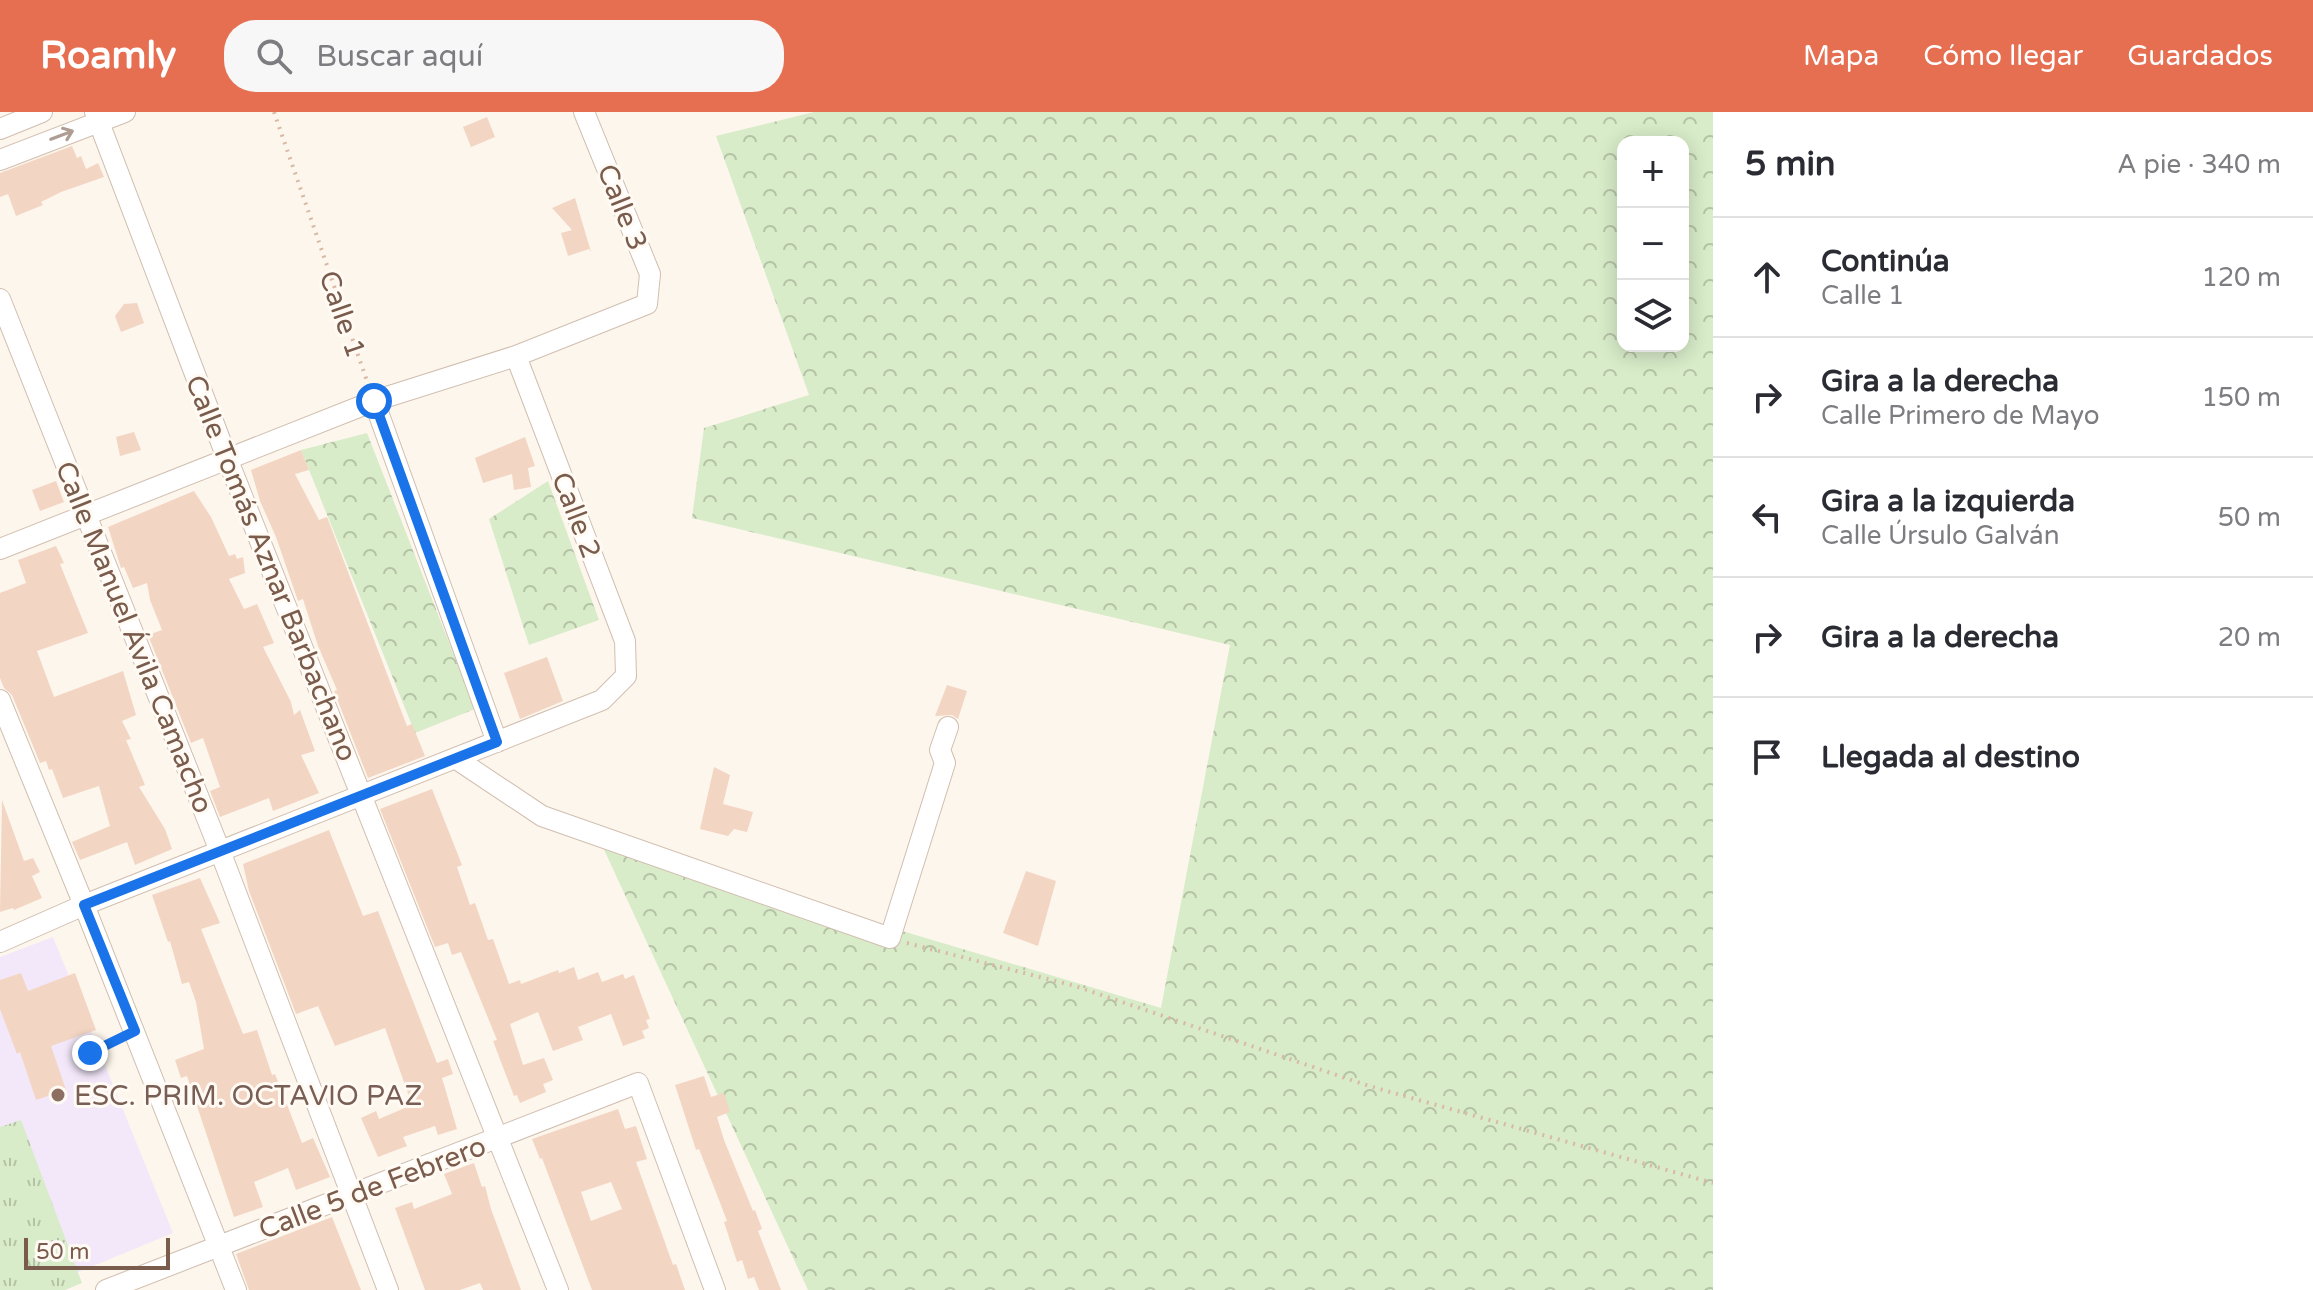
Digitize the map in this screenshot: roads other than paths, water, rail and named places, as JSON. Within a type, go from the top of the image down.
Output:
[{"type":"street","points":[[0,129],[42,112]]},
{"type":"street","points":[[0,160],[97,117],[125,112]]},
{"type":"street","name":"Calle 3","points":[[516,356],[647,304],[650,274],[584,112]]},
{"type":"street","name":"Calle Tomás Aznar Barbachano","points":[[97,117],[227,458],[558,1290]]},
{"type":"street","name":"Calle Manuel Ávila Camacho","points":[[0,299],[220,851],[388,1290]]},
{"type":"street","points":[[0,549],[374,401],[516,356]]},
{"type":"street","name":"Calle 2","points":[[497,742],[602,700],[626,676],[625,641],[516,356]]},
{"type":"street","points":[[0,942],[84,905],[497,742],[374,401]]},
{"type":"street","points":[[0,700],[135,1031],[236,1290]]},
{"type":"street","points":[[455,758],[542,816],[890,938],[945,763],[940,750],[948,727]]},
{"type":"street","name":"Calle 5 de Febrero","points":[[106,1290],[638,1083],[715,1290]]},
{"type":"place","name":"ESC. PRIM. OCTAVIO PAZ","points":[[58,1095]]}]
